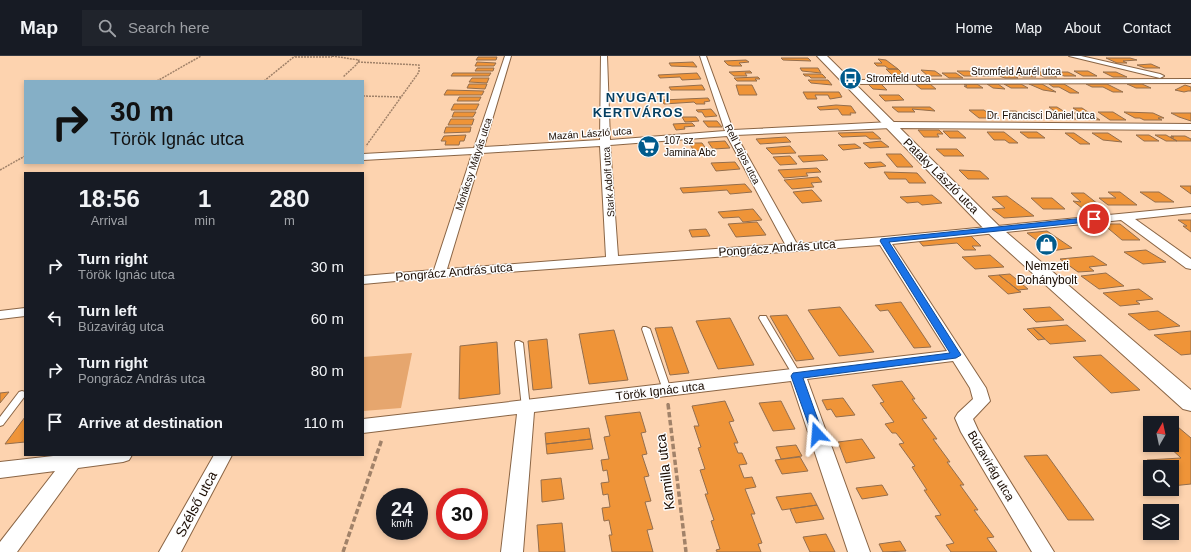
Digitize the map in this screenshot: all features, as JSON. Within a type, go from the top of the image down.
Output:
[{"type":"street","name":"Mohácsy Mátyás utca","points":[[439,273],[508,56]]},
{"type":"street","name":"Stark Adolf utca","points":[[604,56],[605,143],[612,260]]},
{"type":"street","name":"Rell Lajos utca","points":[[703,56],[730,134],[793,247]]},
{"type":"street","name":"Pataky László utca","points":[[822,56],[993,229],[1191,402]]},
{"type":"street","points":[[1072,56],[1189,82]]},
{"type":"street","name":"Stromfeld Aurél utca","points":[[848,82],[1189,82]]},
{"type":"street","name":"Mazán László utca","points":[[364,157],[891,125]]},
{"type":"street","name":"Dr. Francisci Dániel utca","points":[[891,125],[1191,126]]},
{"type":"street","name":"Pongrácz András utca","points":[[364,280],[612,260],[884,241],[1191,210]]},
{"type":"street","points":[[1124,216],[1191,265]]},
{"type":"street","name":"Búzavirág utca","points":[[884,241],[978,388],[982,401],[964,418],[970,432],[1043,552]]},
{"type":"street","points":[[0,314],[24,312]]},
{"type":"street","name":"Török Ignác utca","points":[[364,426],[797,376],[956,355]]},
{"type":"street","points":[[797,376],[859,552]]},
{"type":"street","points":[[512,552],[526,408]]},
{"type":"street","points":[[0,470],[115,456]]},
{"type":"street","name":"Szélső utca","points":[[170,552],[222,456]]},
{"type":"street","points":[[5,552],[73,461]]},
{"type":"lane","points":[[763,318],[797,376]]},
{"type":"lane","points":[[646,329],[667,390]]},
{"type":"lane","points":[[520,343],[526,408]]},
{"type":"lane","points":[[0,423],[22,394]]},
{"type":"path","points":[[159,80],[201,56]]},
{"type":"path","points":[[265,80],[295,57],[351,57],[359,60],[358,62]]},
{"type":"path","points":[[343,77],[358,62],[419,65],[419,72],[364,150]]},
{"type":"path","points":[[364,96],[403,96]]},
{"type":"path","points":[[0,170],[24,157]]},
{"type":"path","name":"Kamilla utca","points":[[667,390],[686,552]]},
{"type":"path","points":[[343,552],[387,423]]},
{"type":"shaded area","points":[[412,353],[401,408],[364,411],[364,357]]},
{"type":"building","points":[[478,57],[497,57],[496,60],[476,60]]},
{"type":"building","points":[[781,58],[808,58],[811,61],[783,60]]},
{"type":"building","points":[[1106,58],[1130,58],[1137,60],[1123,61],[1127,63],[1117,63]]},
{"type":"building","points":[[878,59],[886,60],[898,69],[889,69],[885,66],[877,66],[874,63],[882,63]]},
{"type":"building","points":[[746,60],[749,62],[739,63],[742,66],[728,65],[724,61]]},
{"type":"building","points":[[477,62],[496,63],[494,66],[475,66]]},
{"type":"building","points":[[693,62],[697,67],[671,66],[669,63]]},
{"type":"building","points":[[1151,64],[1160,68],[1145,68],[1137,65]]},
{"type":"building","points":[[477,68],[494,68],[493,71],[475,71]]},
{"type":"building","points":[[800,68],[818,68],[821,73],[802,71]]},
{"type":"building","points":[[886,69],[898,69],[904,75],[892,75]]},
{"type":"building","points":[[921,70],[935,71],[942,76],[928,76]]},
{"type":"building","points":[[1016,70],[1024,70],[1036,77],[1023,77],[1017,74],[1022,74]]},
{"type":"building","points":[[750,71],[752,73],[745,73],[747,76],[734,76],[729,72]]},
{"type":"building","points":[[957,71],[969,71],[977,76],[964,76]]},
{"type":"building","points":[[975,71],[986,71],[994,76],[982,76]]},
{"type":"building","points":[[1074,71],[1088,71],[1097,76],[1083,76]]},
{"type":"building","points":[[1035,72],[1049,72],[1057,77],[1044,77]]},
{"type":"building","points":[[1056,72],[1068,72],[1076,76],[1064,76]]},
{"type":"building","points":[[1103,72],[1116,72],[1127,77],[1113,77]]},
{"type":"building","points":[[453,73],[491,73],[489,76],[451,76]]},
{"type":"building","points":[[697,73],[701,79],[682,80],[680,77],[660,78],[658,75]]},
{"type":"building","points":[[942,73],[956,73],[963,78],[949,78]]},
{"type":"building","points":[[803,74],[822,74],[826,78],[811,78]]},
{"type":"building","points":[[999,74],[1012,74],[1018,78],[1005,78],[996,75],[1000,75]]},
{"type":"building","points":[[758,77],[760,79],[755,79],[757,81],[737,81],[734,78]]},
{"type":"building","points":[[472,78],[489,78],[487,83],[469,82]]},
{"type":"building","points":[[808,80],[828,80],[832,85],[811,83]]},
{"type":"building","points":[[469,84],[487,84],[485,89],[467,88]]},
{"type":"building","points":[[868,84],[881,84],[887,90],[873,89]]},
{"type":"building","points":[[915,84],[930,84],[936,89],[921,89]]},
{"type":"building","points":[[964,84],[977,84],[983,88],[967,88]]},
{"type":"building","points":[[987,84],[998,84],[1005,89],[993,88]]},
{"type":"building","points":[[1004,84],[1021,84],[1028,88],[1011,88]]},
{"type":"building","points":[[1029,84],[1042,84],[1056,92],[1043,90]]},
{"type":"building","points":[[1049,84],[1064,84],[1079,93],[1070,93]]},
{"type":"building","points":[[1086,84],[1107,84],[1123,92],[1113,92],[1103,87],[1092,87]]},
{"type":"building","points":[[1127,84],[1142,84],[1151,88],[1136,88]]},
{"type":"building","points":[[702,85],[705,90],[671,90],[669,87]]},
{"type":"building","points":[[736,85],[752,85],[757,95],[739,95]]},
{"type":"building","points":[[1185,85],[1191,87],[1191,91],[1184,92],[1175,90]]},
{"type":"building","points":[[447,90],[484,91],[482,95],[444,95]]},
{"type":"building","points":[[803,92],[839,92],[842,97],[830,99],[828,95],[815,95],[817,99],[807,99]]},
{"type":"building","points":[[879,95],[899,95],[904,100],[885,101]]},
{"type":"building","points":[[459,97],[481,97],[479,101],[457,101]]},
{"type":"building","points":[[708,98],[710,101],[704,102],[705,104],[696,104],[694,102],[664,104],[662,100]]},
{"type":"building","points":[[454,104],[479,104],[476,110],[451,110]]},
{"type":"building","points":[[836,105],[851,106],[856,113],[850,113],[851,115],[842,115],[838,109],[820,110],[817,107]]},
{"type":"building","points":[[892,107],[930,107],[935,111],[912,109],[915,112],[898,112]]},
{"type":"building","points":[[1049,107],[1057,107],[1076,119],[1059,119],[1051,113],[1057,113]]},
{"type":"building","points":[[1073,108],[1082,108],[1100,120],[1083,119],[1074,113],[1081,113]]},
{"type":"building","points":[[711,109],[717,116],[705,117],[702,112],[698,112],[696,110]]},
{"type":"building","points":[[969,110],[984,110],[994,118],[979,118]]},
{"type":"building","points":[[1005,111],[1016,111],[1027,119],[1011,119],[1005,114],[1010,114]]},
{"type":"building","points":[[454,112],[476,112],[473,117],[452,117]]},
{"type":"building","points":[[1098,112],[1113,112],[1126,120],[1110,120]]},
{"type":"building","points":[[1124,112],[1153,113],[1164,118],[1158,118],[1162,120],[1144,120],[1135,118]]},
{"type":"building","points":[[1171,113],[1191,113],[1191,121],[1179,117]]},
{"type":"building","points":[[682,117],[696,117],[699,121],[685,122]]},
{"type":"building","points":[[451,119],[474,119],[472,125],[448,125]]},
{"type":"building","points":[[703,121],[717,121],[722,127],[708,127]]},
{"type":"building","points":[[692,123],[695,126],[684,127],[685,129],[676,130],[673,124]]},
{"type":"building","points":[[446,127],[471,127],[470,132],[444,133]]},
{"type":"building","points":[[918,130],[939,130],[943,134],[937,134],[939,137],[924,137]]},
{"type":"building","points":[[943,131],[958,131],[966,138],[950,138]]},
{"type":"building","points":[[873,132],[881,139],[870,139],[866,136],[842,137],[838,133]]},
{"type":"building","points":[[987,132],[1004,132],[1018,143],[1009,143],[1005,140],[994,140]]},
{"type":"building","points":[[1020,132],[1037,132],[1045,138],[1028,138]]},
{"type":"building","points":[[1065,133],[1074,133],[1090,144],[1080,144]]},
{"type":"building","points":[[1092,133],[1108,133],[1122,142],[1103,140]]},
{"type":"building","points":[[466,135],[464,141],[460,141],[459,145],[445,145],[446,141],[441,141],[444,136]]},
{"type":"building","points":[[1136,135],[1149,135],[1159,141],[1144,141]]},
{"type":"building","points":[[1155,135],[1166,135],[1177,141],[1166,141]]},
{"type":"building","points":[[1171,136],[1185,136],[1191,139],[1191,141],[1177,141],[1170,137],[1174,137]]},
{"type":"building","points":[[786,137],[791,142],[760,144],[756,139]]},
{"type":"building","points":[[725,141],[730,148],[713,149],[708,142]]},
{"type":"building","points":[[881,141],[889,147],[870,148],[863,143]]},
{"type":"building","points":[[689,143],[702,143],[707,150],[694,151]]},
{"type":"building","points":[[855,144],[861,148],[843,150],[838,145]]},
{"type":"building","points":[[790,146],[796,153],[772,154],[766,148]]},
{"type":"building","points":[[936,149],[957,149],[964,156],[944,156]]},
{"type":"building","points":[[886,154],[901,154],[913,167],[897,167]]},
{"type":"building","points":[[823,155],[828,160],[803,162],[798,156]]},
{"type":"building","points":[[790,156],[797,164],[780,165],[773,157]]},
{"type":"building","points":[[735,162],[740,169],[716,171],[711,163]]},
{"type":"building","points":[[881,162],[886,166],[869,168],[864,163]]},
{"type":"building","points":[[817,168],[821,172],[806,173],[808,176],[784,178],[778,170]]},
{"type":"building","points":[[959,170],[980,171],[989,179],[968,179]]},
{"type":"building","points":[[884,172],[917,173],[926,183],[909,183],[906,179],[889,179]]},
{"type":"building","points":[[818,177],[822,182],[811,183],[814,187],[792,189],[784,180]]},
{"type":"building","points":[[745,184],[752,192],[730,194],[727,190],[683,193],[680,188]]},
{"type":"building","points":[[1180,186],[1191,186],[1191,194]]},
{"type":"building","points":[[812,190],[822,201],[802,203],[793,192]]},
{"type":"building","points":[[1108,192],[1120,192],[1137,205],[1108,205],[1099,198],[1116,198]]},
{"type":"building","points":[[1140,192],[1159,192],[1174,202],[1155,202]]},
{"type":"building","points":[[1071,193],[1084,193],[1103,208],[1082,208],[1073,201],[1081,202]]},
{"type":"building","points":[[932,195],[942,203],[922,205],[918,202],[907,203],[900,197]]},
{"type":"building","points":[[1007,196],[1034,216],[1004,218],[992,209],[1005,208],[992,197]]},
{"type":"building","points":[[1031,198],[1052,198],[1065,209],[1043,209]]},
{"type":"building","points":[[753,209],[762,220],[743,222],[739,217],[723,218],[718,212]]},
{"type":"building","points":[[1178,220],[1191,220],[1191,232],[1183,226],[1187,226]]},
{"type":"building","points":[[757,222],[766,235],[736,237],[728,224]]},
{"type":"building","points":[[1103,224],[1120,224],[1140,240],[1122,240]]},
{"type":"building","points":[[706,229],[710,236],[692,237],[689,230]]},
{"type":"building","points":[[1047,231],[1072,248],[1051,251],[1027,233]]},
{"type":"building","points":[[970,235],[981,246],[972,246],[976,250],[964,250],[957,243],[923,246],[917,239]]},
{"type":"building","points":[[1146,250],[1166,262],[1143,264],[1124,252]]},
{"type":"building","points":[[990,255],[1004,267],[975,269],[962,257]]},
{"type":"building","points":[[1093,256],[1107,265],[1089,267],[1094,271],[1078,272],[1060,259]]},
{"type":"building","points":[[1106,273],[1124,286],[1099,289],[1081,276]]},
{"type":"building","points":[[1010,274],[1028,289],[1018,290],[999,275]]},
{"type":"building","points":[[999,275],[1021,292],[1008,294],[988,276]]},
{"type":"building","points":[[1139,289],[1153,299],[1136,301],[1140,304],[1120,306],[1103,293]]},
{"type":"building","points":[[901,302],[931,347],[914,348],[888,310],[880,311],[875,305]]},
{"type":"building","points":[[840,307],[874,352],[839,356],[808,310]]},
{"type":"building","points":[[1050,307],[1064,320],[1036,322],[1023,309]]},
{"type":"building","points":[[1158,311],[1180,326],[1149,330],[1128,314]]},
{"type":"building","points":[[787,315],[814,359],[796,361],[770,316]]},
{"type":"building","points":[[730,318],[754,365],[718,369],[696,321]]},
{"type":"building","points":[[1067,325],[1086,341],[1050,344],[1033,328]]},
{"type":"building","points":[[672,327],[689,373],[670,375],[655,328]]},
{"type":"building","points":[[1033,328],[1045,339],[1038,340],[1027,329]]},
{"type":"building","points":[[614,330],[628,380],[589,384],[579,334]]},
{"type":"building","points":[[1191,331],[1191,354],[1181,355],[1154,335]]},
{"type":"building","points":[[547,339],[552,388],[533,390],[528,341]]},
{"type":"building","points":[[497,342],[500,394],[459,399],[460,346]]},
{"type":"building","points":[[1101,355],[1140,390],[1111,393],[1073,357]]},
{"type":"building","points":[[902,381],[915,399],[912,399],[927,418],[922,419],[937,439],[933,439],[950,462],[947,462],[964,485],[960,485],[978,510],[974,510],[994,537],[987,538],[997,552],[951,552],[946,545],[954,543],[935,516],[941,515],[924,490],[927,490],[912,467],[915,466],[899,444],[904,443],[896,433],[892,433],[885,424],[894,422],[880,403],[884,402],[872,385]]},
{"type":"building","points":[[9,392],[0,403],[0,393]]},
{"type":"building","points":[[843,398],[855,415],[836,417],[831,409],[827,410],[822,400]]},
{"type":"building","points":[[725,401],[734,421],[729,422],[738,443],[734,443],[738,453],[742,453],[747,464],[739,465],[744,478],[752,477],[756,487],[745,489],[755,514],[751,514],[762,543],[758,544],[761,552],[717,552],[716,550],[720,549],[711,521],[714,520],[705,494],[708,494],[700,470],[705,469],[698,448],[701,447],[694,426],[699,426],[692,406]]},
{"type":"building","points":[[781,401],[795,429],[773,431],[759,403]]},
{"type":"building","points":[[640,412],[646,432],[641,433],[647,454],[642,455],[649,476],[644,477],[651,501],[645,502],[653,529],[647,530],[653,552],[612,552],[609,535],[612,535],[609,520],[604,521],[602,508],[610,507],[608,494],[603,495],[601,483],[609,482],[607,470],[603,471],[601,460],[609,459],[604,437],[610,436],[605,416]]},
{"type":"building","points":[[24,418],[24,442],[5,444]]},
{"type":"building","points":[[589,428],[591,439],[546,444],[545,433]]},
{"type":"building","points":[[1179,428],[1191,438],[1191,484],[1179,485],[1179,460],[1147,460],[1181,458],[1175,452],[1179,452]]},
{"type":"building","points":[[591,439],[593,449],[547,454],[546,444]]},
{"type":"building","points":[[862,439],[875,458],[846,463],[838,442]]},
{"type":"building","points":[[796,445],[802,456],[781,459],[776,447]]},
{"type":"building","points":[[1047,455],[1094,520],[1068,520],[1024,456]]},
{"type":"building","points":[[800,457],[808,471],[782,474],[775,460]]},
{"type":"building","points":[[561,478],[564,499],[542,502],[541,480]]},
{"type":"building","points":[[882,485],[888,495],[862,499],[856,488]]},
{"type":"building","points":[[811,493],[817,505],[782,510],[776,497]]},
{"type":"building","points":[[817,505],[824,519],[796,523],[790,509]]},
{"type":"building","points":[[562,523],[565,552],[539,552],[537,525]]},
{"type":"building","points":[[826,534],[835,552],[810,552],[803,537]]},
{"type":"building","points":[[900,541],[906,551],[883,552],[879,544]]},
{"type":"place","name":"Stromfeld utca","points":[[851,78]]},
{"type":"place","name":"107 sz Jamina Abc","points":[[649,146]]},
{"type":"place","name":"Nemzeti Dohánybolt","points":[[1047,245]]},
{"type":"district","name":"NYUGATI KERTVÁROS","points":[[638,104]]},
{"type":"route","points":[[817,434],[797,376],[956,355],[884,241],[1094,219]]}]
